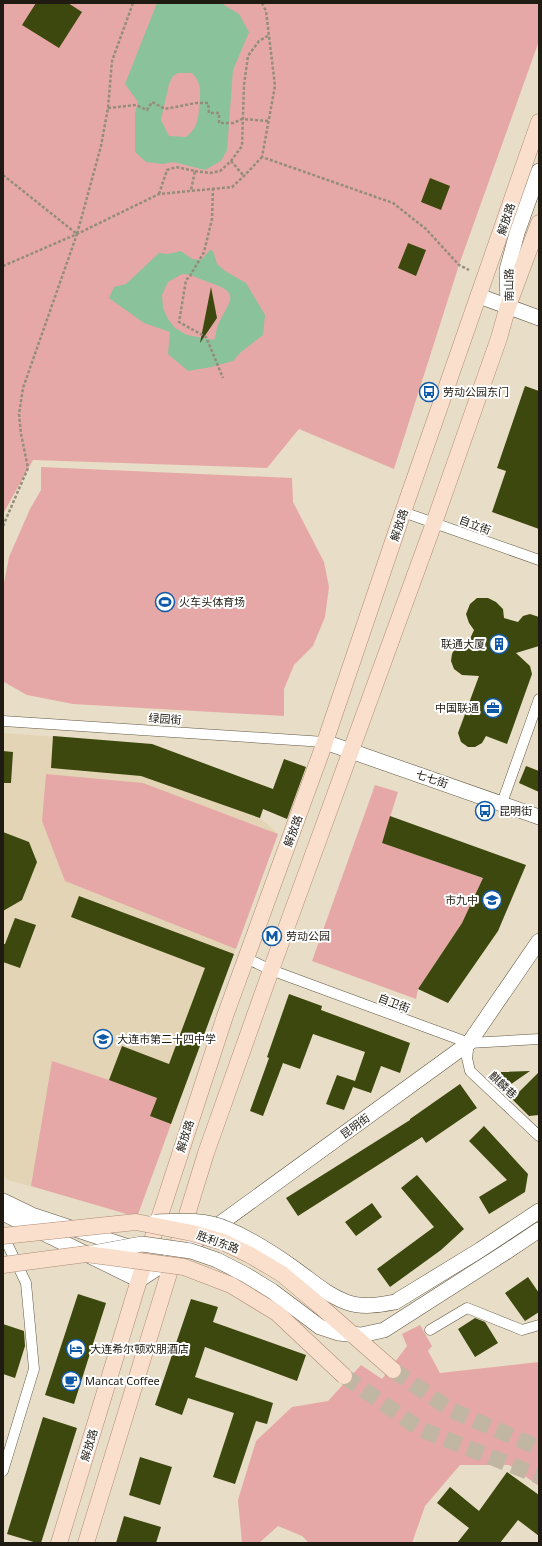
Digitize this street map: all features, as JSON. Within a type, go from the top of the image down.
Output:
[{"type":"main road","name":"解放路","points":[[59,1543],[139,1280],[149,1253],[164,1199],[222,1023],[325,742],[403,512],[539,122]]},
{"type":"main road","name":"南山路","points":[[539,171],[517,232],[507,270],[508,306],[539,318]]},
{"type":"main road","points":[[86,1543],[206,1154],[271,970],[434,523],[499,338],[508,306],[539,223]]},
{"type":"main road","points":[[479,296],[508,306]]},
{"type":"main road","name":"七七街","points":[[325,742],[539,816]]},
{"type":"main road","name":"昆明街","points":[[139,1280],[174,1257],[469,1044],[539,941]]},
{"type":"main road","points":[[3,1201],[28,1219],[139,1280]]},
{"type":"main road","points":[[136,1222],[198,1221],[226,1228],[255,1243],[294,1268],[325,1292],[348,1303],[367,1306],[395,1302],[480,1250],[539,1211]]},
{"type":"main road","points":[[3,1213],[149,1253]]},
{"type":"main road","name":"胜利东路","points":[[3,1236],[136,1222],[199,1235],[223,1242],[250,1255],[287,1279],[393,1370]]},
{"type":"main road","points":[[3,1265],[86,1254],[142,1244],[191,1251],[218,1260],[246,1275],[272,1291],[320,1327],[338,1333],[361,1335],[384,1330],[539,1230]]},
{"type":"main road","points":[[86,1254],[184,1267],[231,1285],[277,1313],[344,1376]]},
{"type":"street","name":"自立街","points":[[403,512],[539,560]]},
{"type":"street","points":[[502,803],[539,699]]},
{"type":"street","name":"绿园街","points":[[3,721],[325,742]]},
{"type":"street","name":"自卫街","points":[[246,958],[271,970],[469,1044],[539,1039]]},
{"type":"street","name":"麒麟巷","points":[[469,1044],[467,1058],[470,1071],[539,1136]]},
{"type":"street","points":[[3,1236],[26,1283],[34,1369],[3,1471]]},
{"type":"street","points":[[430,1330],[467,1308],[522,1330],[539,1325]]},
{"type":"path","points":[[3,526],[28,468],[21,434],[20,414],[23,388],[77,234],[101,146],[108,108],[112,61],[133,3]]},
{"type":"path","points":[[3,266],[77,234],[159,194],[232,187],[244,176],[262,157],[274,86],[266,11],[262,3]]},
{"type":"path","points":[[159,194],[167,170],[176,167],[210,173],[220,171],[231,162],[242,146],[244,85],[248,56],[259,41],[269,35]]},
{"type":"path","points":[[108,108],[136,106],[148,110],[152,102],[165,109],[196,103],[208,103],[209,113],[219,113],[219,123],[233,123],[242,119],[268,121]]},
{"type":"path","points":[[262,157],[393,203],[426,229],[459,265],[469,270]]},
{"type":"path","points":[[231,162],[244,176]]},
{"type":"path","points":[[191,190],[195,171]]},
{"type":"path","points":[[3,175],[77,234]]},
{"type":"path","points":[[213,188],[212,219],[204,252],[190,276],[186,280],[179,322],[206,337],[223,378]]},
{"type":"shaded area","points":[[3,3],[539,3],[539,41],[459,265],[394,469],[299,429],[267,468],[33,460],[3,514]]},
{"type":"shaded area","points":[[157,3],[221,3],[239,14],[249,32],[233,70],[227,150],[221,161],[205,170],[173,162],[163,164],[146,162],[135,152],[135,113],[138,102],[125,84]],"holes":[[[178,73],[192,73],[198,81],[200,90],[199,114],[196,125],[186,137],[169,136],[161,120],[169,84],[173,76]]]},
{"type":"shaded area","points":[[210,250],[213,251],[217,264],[225,271],[246,283],[265,315],[263,335],[241,352],[233,361],[188,371],[168,354],[170,332],[144,323],[109,298],[114,287],[126,284],[159,253],[168,254],[181,251],[192,259],[201,260]],"holes":[[[182,274],[186,274],[219,286],[230,294],[229,304],[218,325],[214,340],[187,335],[175,328],[168,319],[163,308],[162,295],[168,282]]]},
{"type":"shaded area","name":"火车头体育场","points":[[41,467],[292,478],[293,502],[324,562],[329,587],[325,617],[313,646],[294,665],[284,689],[284,716],[73,704],[27,695],[3,681],[3,588],[9,557],[30,509],[41,490]]},
{"type":"shaded area","name":"大连市第二十四中学","points":[[3,733],[152,744],[270,788],[260,818],[278,834],[137,1217],[10,1181],[3,1176]]},
{"type":"shaded area","points":[[46,774],[143,783],[278,834],[236,949],[65,881],[42,821]]},
{"type":"shaded area","points":[[375,785],[398,792],[382,843],[483,878],[462,923],[418,989],[416,999],[312,961]]},
{"type":"shaded area","points":[[52,1061],[157,1098],[150,1116],[171,1124],[137,1217],[31,1186]]},
{"type":"shaded area","points":[[420,1325],[432,1346],[428,1351],[440,1373],[539,1362],[539,1486],[509,1465],[460,1465],[425,1506],[412,1543],[309,1543],[302,1536],[278,1526],[259,1543],[242,1543],[238,1500],[256,1441],[292,1407],[328,1401],[361,1365],[382,1379],[407,1346],[402,1334]]},
{"type":"building","points":[[36,3],[68,3],[82,12],[59,48],[22,25]]},
{"type":"building","points":[[430,178],[450,186],[441,210],[421,202]]},
{"type":"building","points":[[408,243],[426,250],[416,276],[398,268]]},
{"type":"building","points":[[211,287],[217,318],[200,343]]},
{"type":"building","points":[[525,386],[539,391],[539,529],[492,512],[506,471],[497,468]]},
{"type":"building","name":"联通大厦","points":[[477,598],[488,598],[496,602],[503,609],[504,618],[518,622],[523,616],[530,614],[539,617],[539,646],[516,653],[530,666],[532,674],[507,744],[486,736],[482,743],[475,747],[468,747],[461,742],[458,733],[479,676],[462,675],[454,669],[451,661],[452,654],[456,646],[463,641],[469,641],[474,630],[469,623],[466,614],[470,604]]},
{"type":"building","points":[[53,736],[152,744],[273,789],[284,759],[306,767],[287,819],[263,809],[260,818],[141,776],[51,768]]},
{"type":"building","points":[[3,751],[13,752],[11,783],[3,783]]},
{"type":"building","points":[[526,766],[539,771],[539,792],[519,783]]},
{"type":"building","name":"市九中","points":[[390,816],[526,865],[498,931],[448,1003],[418,989],[462,923],[483,878],[382,843]]},
{"type":"building","points":[[3,832],[29,842],[37,862],[22,900],[3,911]]},
{"type":"building","points":[[79,896],[234,954],[171,1124],[150,1116],[157,1098],[109,1080],[122,1046],[169,1064],[205,968],[71,917]]},
{"type":"building","points":[[15,918],[36,925],[20,968],[3,962],[3,944],[5,944]]},
{"type":"building","points":[[289,994],[322,1006],[321,1010],[410,1043],[400,1073],[381,1066],[371,1093],[353,1087],[344,1110],[326,1104],[337,1075],[355,1081],[365,1052],[313,1034],[300,1069],[283,1063],[263,1116],[250,1111],[269,1058],[267,1057]]},
{"type":"building","points":[[530,1071],[501,1091],[500,1091],[501,1072]]},
{"type":"building","points":[[539,1072],[539,1115],[529,1116],[512,1099]]},
{"type":"building","points":[[460,1084],[477,1108],[426,1143],[422,1137],[298,1216],[286,1198],[410,1120]]},
{"type":"building","points":[[484,1126],[528,1174],[525,1192],[489,1214],[479,1197],[507,1180],[469,1141]]},
{"type":"building","points":[[417,1175],[464,1229],[441,1250],[390,1287],[377,1269],[434,1227],[401,1188]]},
{"type":"building","points":[[372,1203],[382,1217],[356,1236],[345,1222]]},
{"type":"building","points":[[528,1277],[539,1293],[539,1312],[525,1321],[505,1293]]},
{"type":"building","name":"大连希尔顿欢朋酒店","points":[[78,1294],[106,1303],[74,1404],[45,1395]]},
{"type":"building","points":[[191,1299],[218,1307],[213,1322],[306,1355],[297,1381],[205,1347],[195,1377],[273,1403],[267,1424],[256,1421],[235,1484],[213,1477],[234,1413],[188,1398],[182,1415],[155,1405]]},
{"type":"building","points":[[475,1318],[485,1322],[498,1343],[475,1357],[458,1329]]},
{"type":"building","points":[[3,1324],[24,1331],[25,1346],[15,1378],[3,1374]]},
{"type":"building","points":[[43,1417],[77,1428],[41,1543],[37,1543],[7,1534]]},
{"type":"building","points":[[140,1457],[172,1467],[160,1505],[129,1495]]},
{"type":"building","points":[[507,1472],[539,1495],[539,1536],[518,1520],[500,1543],[457,1543],[469,1528],[437,1503],[450,1487],[479,1511]]},
{"type":"building","points":[[124,1516],[161,1527],[156,1543],[116,1543]]},
{"type":"tunnel","points":[[393,1370],[451,1410],[539,1448]]},
{"type":"tunnel","points":[[344,1376],[420,1429],[539,1476]]},
{"type":"place","name":"劳动公园东门","points":[[429,392]]},
{"type":"place","name":"火车头体育场","points":[[165,602]]},
{"type":"place","name":"联通大厦","points":[[499,644]]},
{"type":"place","name":"中国联通","points":[[493,708]]},
{"type":"place","name":"昆明街","points":[[485,811]]},
{"type":"place","name":"市九中","points":[[492,900]]},
{"type":"place","name":"劳动公园","points":[[272,936]]},
{"type":"place","name":"大连市第二十四中学","points":[[103,1039]]},
{"type":"place","name":"大连希尔顿欢朋酒店","points":[[76,1349]]},
{"type":"place","name":"Mancat Coffee","points":[[71,1381]]}]
